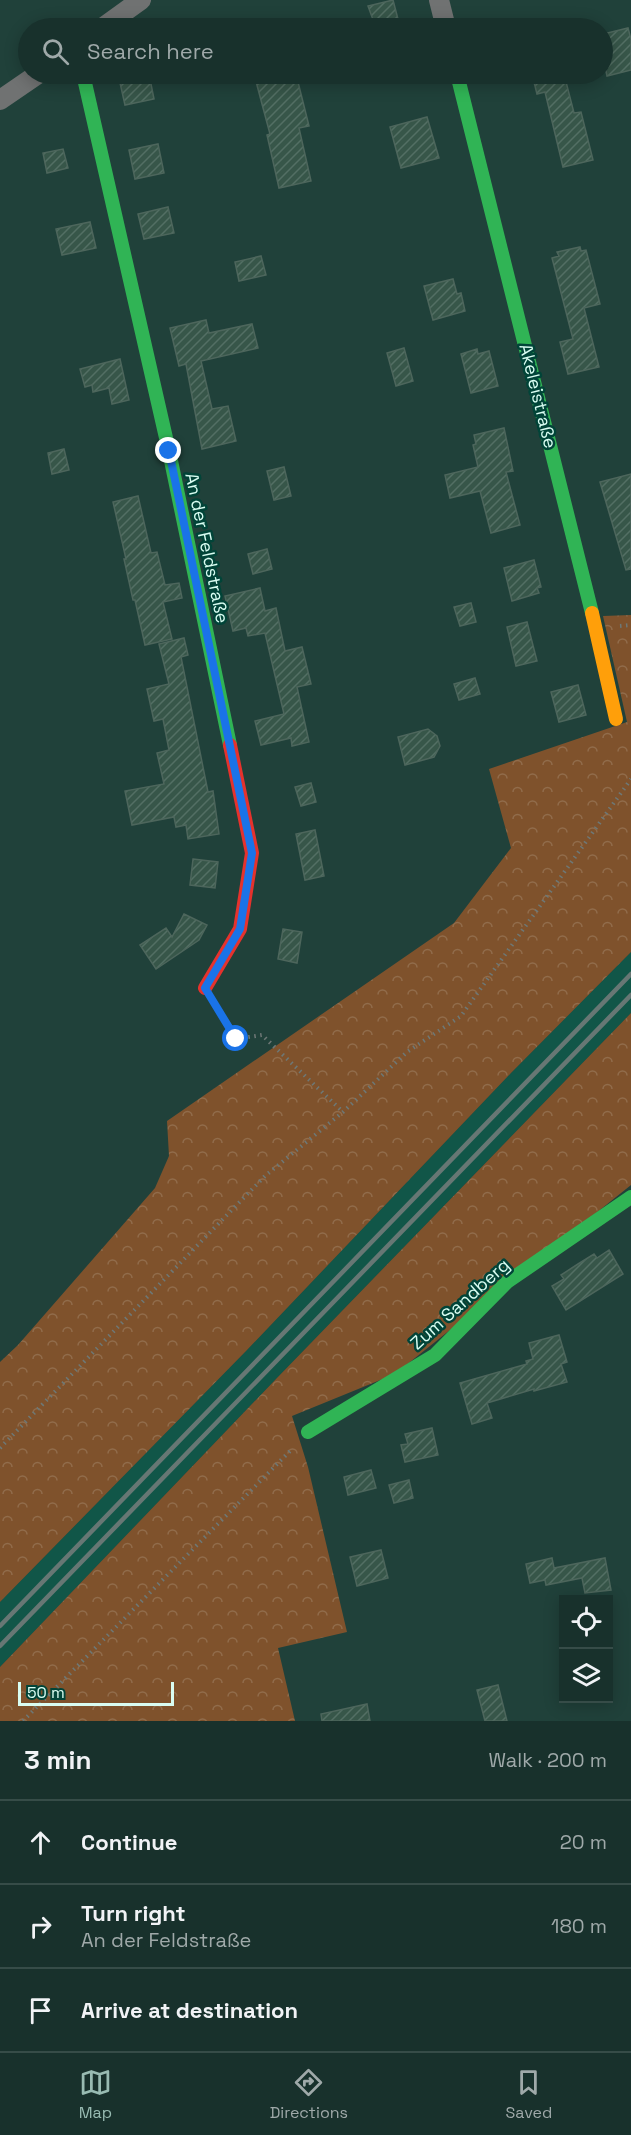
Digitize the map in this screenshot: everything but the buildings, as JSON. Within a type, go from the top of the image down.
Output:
[{"type":"street","points":[[116,18],[141,0]]},
{"type":"street","points":[[439,0],[444,18]]},
{"type":"street","points":[[0,100],[23,84]]},
{"type":"street","name":"An der Feldstraße","points":[[85,84],[169,451],[252,853],[240,929],[205,988]]},
{"type":"street","name":"Akeleistraße","points":[[460,84],[596,628],[616,719]]},
{"type":"street","name":"Zum Sandberg","points":[[308,1432],[435,1355],[507,1282],[631,1197]]},
{"type":"path","points":[[0,1448],[265,1176],[343,1112],[407,1052],[461,1016],[631,779]]},
{"type":"path","points":[[205,988],[236,1039],[262,1035],[343,1112]]},
{"type":"path","points":[[23,1721],[308,1432]]},
{"type":"shaded area","points":[[631,952],[631,1013],[0,1667],[0,1602],[247,1350],[511,1073]]},
{"type":"green space","points":[[631,615],[631,952],[511,1073],[247,1350],[0,1602],[0,1362],[18,1345],[155,1188],[169,1156],[167,1121],[454,923],[511,848],[489,769],[627,722],[603,616]]},
{"type":"green space","points":[[631,1013],[631,1185],[395,1374],[292,1416],[308,1467],[347,1632],[278,1648],[295,1721],[0,1721],[0,1667]]},
{"type":"railway","points":[[0,1626],[631,974]]},
{"type":"railway","points":[[0,1646],[631,995]]},
{"type":"traffic: fast","points":[[85,84],[169,451],[230,745]]},
{"type":"traffic: fast","points":[[460,84],[592,613]]},
{"type":"traffic: fast","points":[[308,1432],[435,1355],[507,1282],[631,1197]]},
{"type":"traffic: slow","points":[[592,613],[616,719]]},
{"type":"traffic: jam","points":[[205,988],[240,929],[252,853],[230,745]]},
{"type":"route","points":[[169,451],[252,853],[240,929],[205,988],[236,1039]]}]
